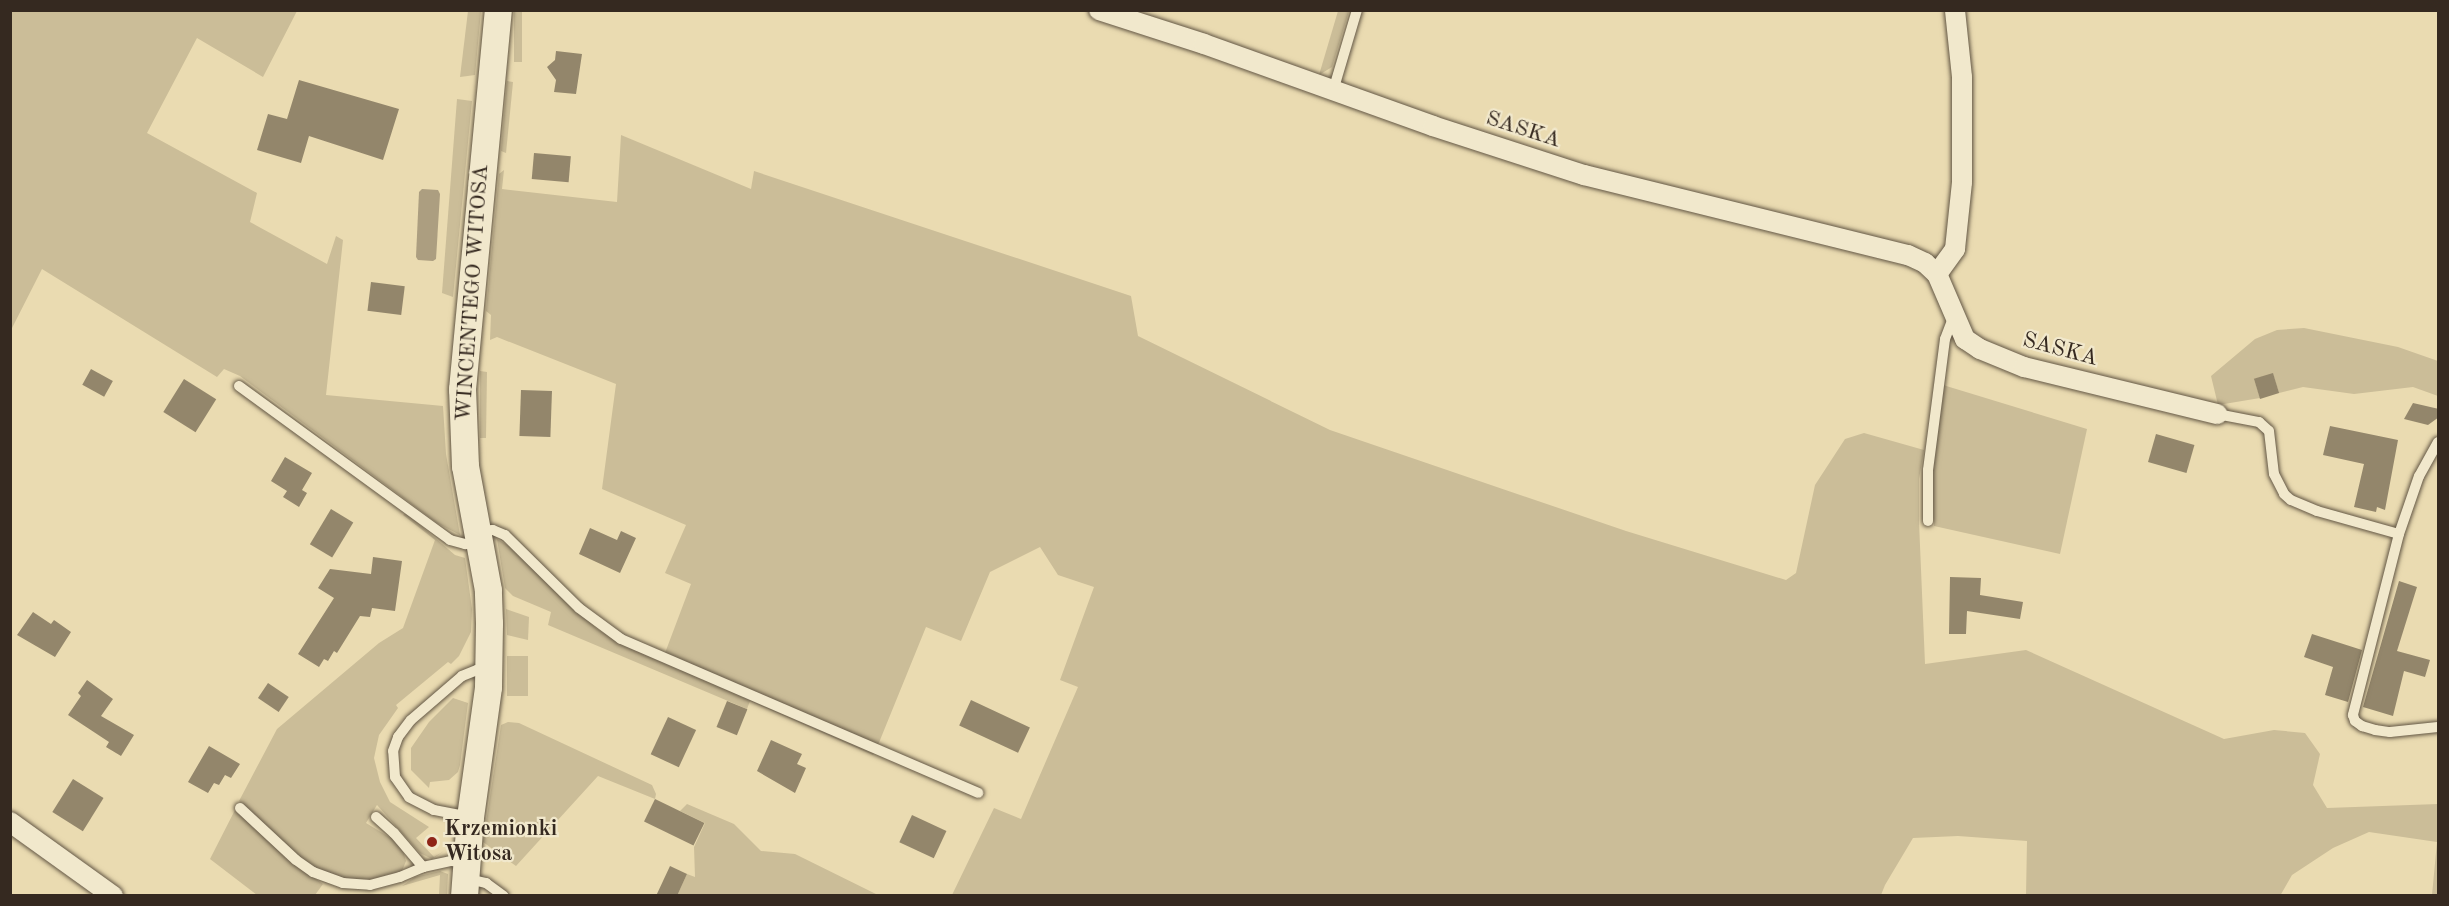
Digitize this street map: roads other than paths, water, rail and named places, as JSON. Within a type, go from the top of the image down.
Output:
[{"type":"street","name":"WINCENTEGO WITOSA","points":[[464,878],[489,670],[488,591],[465,466],[462,389],[498,10]]},
{"type":"street","name":"SASKA","points":[[1100,10],[1584,175],[1898,252],[1926,263],[1937,274],[1965,339],[1999,358],[2024,367],[2217,414]]},
{"type":"street","points":[[1937,274],[1955,249],[1962,182],[1962,77],[1955,10]]},
{"type":"street","points":[[10,822],[113,896]]},
{"type":"lane","points":[[1333,91],[1356,10]]},
{"type":"lane","points":[[1928,521],[1928,470],[1945,339],[1954,316]]},
{"type":"lane","points":[[239,386],[450,540],[465,544],[493,530],[505,535],[579,608],[621,639],[978,793]]},
{"type":"lane","points":[[2217,414],[2259,423],[2269,431],[2274,474],[2284,494],[2291,500],[2317,511],[2399,534]]},
{"type":"lane","points":[[2439,442],[2419,476],[2399,534],[2353,715],[2355,721],[2374,730],[2390,732],[2439,727]]},
{"type":"lane","points":[[470,817],[434,810],[409,797],[395,777],[393,751],[404,727],[462,676],[477,670],[489,670]]},
{"type":"lane","points":[[240,807],[296,860],[331,880],[370,885],[400,878],[423,867],[451,861],[464,878],[486,883],[504,896]]},
{"type":"lane","points":[[376,817],[394,833],[423,867]]},
{"type":"place","name":"Krzemionki Witosa","points":[[432,842]]}]
